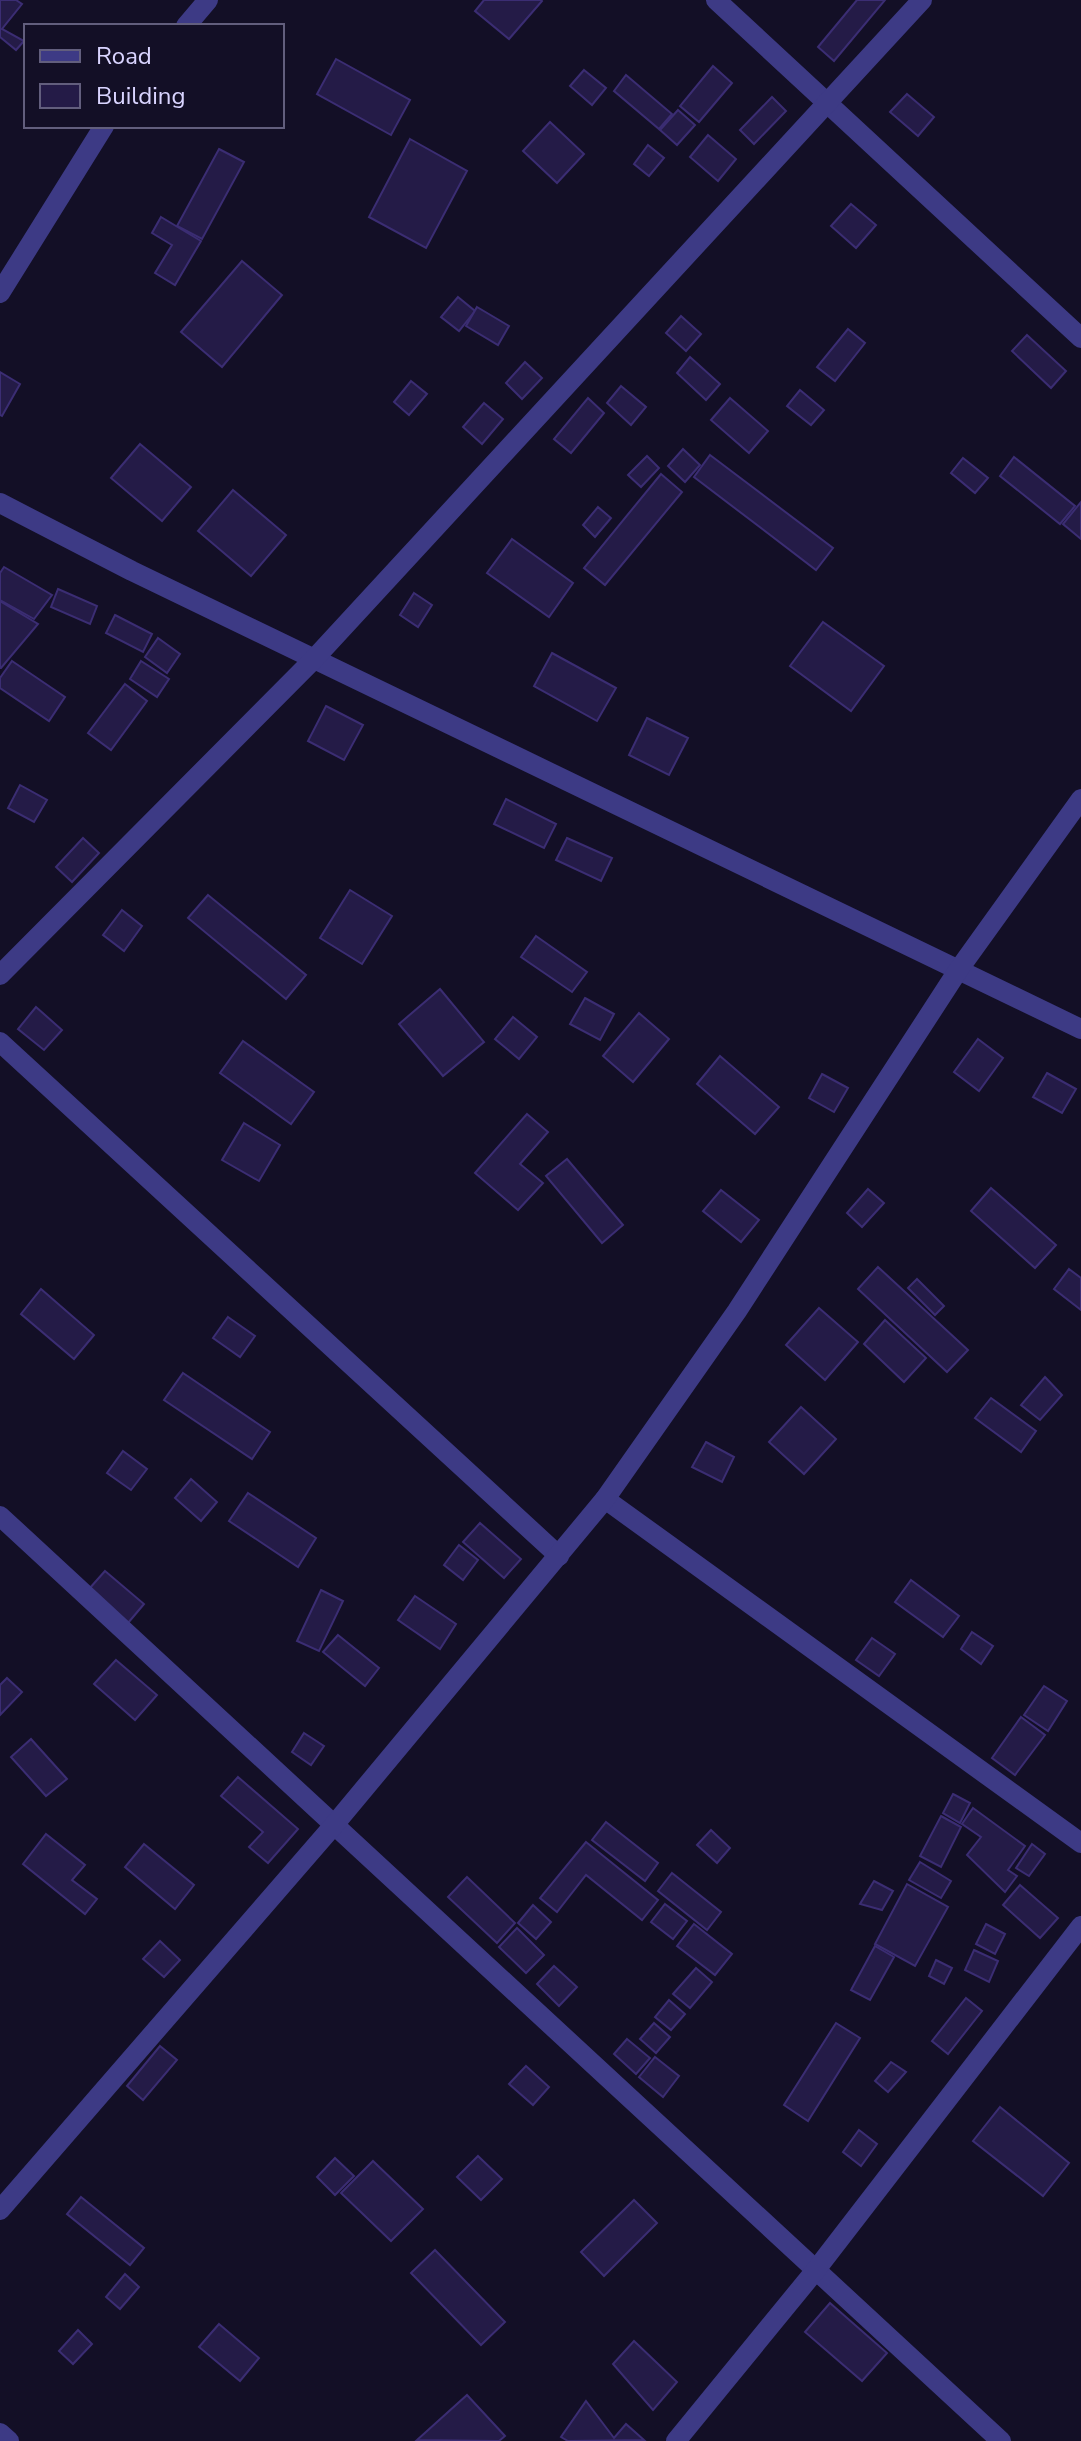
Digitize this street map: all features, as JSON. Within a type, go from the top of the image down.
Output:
[{"type":"street","points":[[188,24],[208,0]]},
{"type":"street","points":[[716,0],[1081,338]]},
{"type":"street","points":[[0,975],[314,659],[829,105],[922,0]]},
{"type":"street","points":[[0,293],[103,128]]},
{"type":"street","points":[[0,503],[314,659],[1081,1029]]},
{"type":"street","points":[[0,2210],[334,1825],[605,1499],[737,1311],[959,969],[1081,799]]},
{"type":"street","points":[[0,1042],[559,1556]]},
{"type":"street","points":[[605,1499],[1081,1843]]},
{"type":"street","points":[[3,1524],[1001,2441]]},
{"type":"street","points":[[676,2441],[815,2271],[1081,1926]]},
{"type":"street","points":[[0,2433],[9,2441]]},
{"type":"building","points":[[0,0],[16,0],[22,4],[2,29],[24,41],[16,50],[0,37]]},
{"type":"building","points":[[484,0],[542,1],[509,39],[475,11]]},
{"type":"building","points":[[857,0],[885,0],[834,61],[818,47]]},
{"type":"building","points":[[336,59],[410,100],[391,135],[317,94]]},
{"type":"building","points":[[713,66],[732,83],[699,122],[680,106]]},
{"type":"building","points":[[584,70],[606,88],[592,105],[570,86]]},
{"type":"building","points":[[626,75],[672,114],[659,129],[614,91]]},
{"type":"building","points":[[907,94],[934,117],[918,136],[890,112]]},
{"type":"building","points":[[772,97],[786,111],[754,144],[740,130]]},
{"type":"building","points":[[678,110],[695,125],[677,145],[660,130]]},
{"type":"building","points":[[550,122],[584,154],[557,183],[523,151]]},
{"type":"building","points":[[708,135],[736,159],[718,181],[690,157]]},
{"type":"building","points":[[410,139],[467,171],[426,248],[369,217]]},
{"type":"building","points":[[648,145],[664,158],[649,176],[634,164]]},
{"type":"building","points":[[219,149],[244,162],[202,239],[177,226]]},
{"type":"building","points":[[851,204],[876,225],[856,248],[831,226]]},
{"type":"building","points":[[161,217],[201,241],[175,285],[155,273],[172,245],[152,233]]},
{"type":"building","points":[[242,261],[282,295],[222,367],[181,332]]},
{"type":"building","points":[[458,297],[475,311],[459,331],[441,317]]},
{"type":"building","points":[[477,307],[509,326],[498,345],[466,326]]},
{"type":"building","points":[[681,316],[701,334],[686,351],[666,333]]},
{"type":"building","points":[[848,329],[865,343],[835,381],[817,367]]},
{"type":"building","points":[[1027,335],[1066,371],[1051,388],[1012,351]]},
{"type":"building","points":[[690,357],[720,384],[706,400],[677,373]]},
{"type":"building","points":[[525,362],[542,378],[522,399],[506,383]]},
{"type":"building","points":[[0,372],[20,384],[2,416],[0,415]]},
{"type":"building","points":[[411,381],[427,394],[409,415],[394,402]]},
{"type":"building","points":[[621,386],[646,407],[631,425],[607,403]]},
{"type":"building","points":[[800,390],[824,410],[811,425],[787,406]]},
{"type":"building","points":[[588,398],[604,413],[571,453],[554,439]]},
{"type":"building","points":[[730,398],[768,431],[749,453],[711,420]]},
{"type":"building","points":[[484,403],[503,419],[482,444],[463,427]]},
{"type":"building","points":[[140,444],[191,487],[162,521],[111,478]]},
{"type":"building","points":[[683,449],[700,465],[685,482],[668,466]]},
{"type":"building","points":[[710,455],[833,548],[816,570],[694,477]]},
{"type":"building","points":[[647,456],[659,468],[641,487],[628,475]]},
{"type":"building","points":[[1014,457],[1075,506],[1060,524],[1000,476]]},
{"type":"building","points":[[963,458],[988,478],[975,493],[951,473]]},
{"type":"building","points":[[661,474],[682,492],[605,585],[584,568]]},
{"type":"building","points":[[233,490],[286,535],[251,576],[198,531]]},
{"type":"building","points":[[1081,502],[1081,539],[1063,524]]},
{"type":"building","points":[[598,507],[611,518],[595,537],[583,525]]},
{"type":"building","points":[[512,539],[573,583],[549,617],[487,573]]},
{"type":"building","points":[[4,567],[52,595],[34,619],[0,600],[0,573]]},
{"type":"building","points":[[58,589],[97,606],[90,624],[51,607]]},
{"type":"building","points":[[414,593],[432,605],[418,627],[400,615]]},
{"type":"building","points":[[0,601],[38,624],[1,668],[0,668]]},
{"type":"building","points":[[115,615],[152,634],[143,652],[106,633]]},
{"type":"building","points":[[823,622],[884,666],[851,711],[790,666]]},
{"type":"building","points":[[158,638],[180,654],[167,673],[145,657]]},
{"type":"building","points":[[552,653],[616,688],[597,721],[534,686]]},
{"type":"building","points":[[12,661],[65,697],[49,721],[0,688],[0,678]]},
{"type":"building","points":[[141,661],[169,679],[157,697],[130,679]]},
{"type":"building","points":[[125,684],[147,701],[111,750],[88,733]]},
{"type":"building","points":[[326,706],[363,725],[344,760],[308,741]]},
{"type":"building","points":[[647,718],[688,738],[669,775],[629,755]]},
{"type":"building","points":[[20,785],[47,800],[34,822],[8,808]]},
{"type":"building","points":[[506,799],[556,824],[544,848],[494,824]]},
{"type":"building","points":[[83,838],[99,853],[72,882],[56,867]]},
{"type":"building","points":[[567,838],[612,858],[601,881],[556,860]]},
{"type":"building","points":[[350,890],[392,916],[362,964],[320,938]]},
{"type":"building","points":[[208,895],[306,975],[286,999],[188,918]]},
{"type":"building","points":[[122,910],[142,926],[124,951],[103,935]]},
{"type":"building","points":[[536,936],[587,972],[572,992],[521,957]]},
{"type":"building","points":[[440,989],[484,1042],[443,1076],[399,1024]]},
{"type":"building","points":[[585,998],[614,1014],[600,1040],[570,1024]]},
{"type":"building","points":[[36,1007],[62,1030],[44,1050],[18,1029]]},
{"type":"building","points":[[639,1013],[669,1039],[633,1082],[603,1056]]},
{"type":"building","points":[[513,1017],[537,1037],[519,1059],[495,1039]]},
{"type":"building","points":[[978,1039],[1003,1058],[979,1091],[954,1072]]},
{"type":"building","points":[[243,1041],[314,1092],[291,1124],[220,1073]]},
{"type":"building","points":[[720,1056],[779,1107],[755,1134],[697,1084]]},
{"type":"building","points":[[1047,1073],[1076,1089],[1062,1113],[1033,1097]]},
{"type":"building","points":[[822,1074],[848,1088],[834,1112],[809,1098]]},
{"type":"building","points":[[527,1114],[548,1132],[520,1164],[543,1183],[518,1210],[475,1173]]},
{"type":"building","points":[[244,1123],[280,1145],[259,1181],[222,1160]]},
{"type":"building","points":[[567,1159],[623,1225],[602,1243],[546,1176]]},
{"type":"building","points":[[991,1188],[1056,1245],[1035,1268],[971,1211]]},
{"type":"building","points":[[868,1189],[884,1203],[862,1227],[847,1213]]},
{"type":"building","points":[[721,1190],[759,1220],[741,1242],[703,1211]]},
{"type":"building","points":[[878,1267],[968,1350],[947,1372],[858,1289]]},
{"type":"building","points":[[1069,1269],[1081,1278],[1081,1310],[1054,1289]]},
{"type":"building","points":[[917,1279],[944,1306],[935,1315],[908,1288]]},
{"type":"building","points":[[41,1289],[94,1335],[74,1359],[21,1314]]},
{"type":"building","points":[[819,1308],[858,1342],[825,1380],[786,1345]]},
{"type":"building","points":[[228,1317],[255,1336],[240,1357],[213,1338]]},
{"type":"building","points":[[885,1320],[926,1358],[904,1382],[864,1344]]},
{"type":"building","points":[[183,1373],[270,1432],[252,1459],[164,1400]]},
{"type":"building","points":[[1045,1377],[1062,1395],[1040,1420],[1021,1405]]},
{"type":"building","points":[[991,1398],[1036,1431],[1021,1452],[975,1418]]},
{"type":"building","points":[[801,1407],[836,1439],[804,1474],[769,1442]]},
{"type":"building","points":[[706,1442],[734,1457],[722,1482],[692,1467]]},
{"type":"building","points":[[123,1451],[147,1469],[131,1490],[107,1473]]},
{"type":"building","points":[[191,1479],[217,1502],[201,1521],[175,1498]]},
{"type":"building","points":[[248,1493],[316,1538],[298,1567],[229,1521]]},
{"type":"building","points":[[480,1523],[521,1559],[504,1578],[463,1542]]},
{"type":"building","points":[[459,1545],[478,1560],[463,1580],[444,1565]]},
{"type":"building","points":[[105,1571],[144,1604],[128,1623],[89,1589]]},
{"type":"building","points":[[911,1580],[959,1616],[943,1637],[895,1602]]},
{"type":"building","points":[[321,1590],[343,1601],[319,1651],[297,1641]]},
{"type":"building","points":[[415,1596],[456,1624],[440,1649],[398,1620]]},
{"type":"building","points":[[972,1632],[993,1646],[981,1664],[961,1649]]},
{"type":"building","points":[[338,1635],[379,1668],[365,1686],[323,1652]]},
{"type":"building","points":[[872,1638],[895,1654],[879,1676],[856,1660]]},
{"type":"building","points":[[116,1660],[157,1695],[135,1720],[94,1684]]},
{"type":"building","points":[[7,1678],[22,1692],[0,1715],[0,1685]]},
{"type":"building","points":[[1044,1686],[1067,1701],[1048,1731],[1024,1715]]},
{"type":"building","points":[[1021,1717],[1045,1735],[1015,1775],[992,1758]]},
{"type":"building","points":[[304,1733],[324,1746],[311,1765],[292,1752]]},
{"type":"building","points":[[31,1739],[67,1779],[46,1796],[11,1757]]},
{"type":"building","points":[[238,1777],[298,1829],[268,1863],[249,1847],[263,1832],[221,1796]]},
{"type":"building","points":[[953,1794],[970,1803],[960,1823],[943,1813]]},
{"type":"building","points":[[973,1808],[1025,1846],[1008,1870],[1017,1876],[1005,1892],[967,1855],[981,1837],[962,1824]]},
{"type":"building","points":[[941,1816],[961,1827],[941,1867],[920,1856]]},
{"type":"building","points":[[606,1822],[658,1863],[645,1881],[592,1840]]},
{"type":"building","points":[[711,1830],[730,1848],[717,1863],[697,1845]]},
{"type":"building","points":[[46,1834],[85,1865],[72,1880],[97,1899],[85,1914],[23,1864]]},
{"type":"building","points":[[586,1842],[658,1900],[642,1920],[586,1875],[557,1912],[540,1898]]},
{"type":"building","points":[[144,1844],[194,1885],[175,1909],[125,1867]]},
{"type":"building","points":[[1032,1844],[1045,1854],[1029,1876],[1016,1868]]},
{"type":"building","points":[[920,1862],[951,1881],[941,1898],[909,1880]]},
{"type":"building","points":[[672,1873],[721,1912],[707,1930],[658,1891]]},
{"type":"building","points":[[467,1877],[515,1923],[497,1943],[448,1897]]},
{"type":"building","points":[[874,1881],[893,1891],[882,1910],[860,1904]]},
{"type":"building","points":[[907,1884],[948,1907],[915,1966],[875,1944]]},
{"type":"building","points":[[1020,1885],[1058,1918],[1040,1938],[1003,1905]]},
{"type":"building","points":[[665,1904],[687,1921],[673,1939],[651,1922]]},
{"type":"building","points":[[533,1905],[551,1922],[536,1939],[518,1923]]},
{"type":"building","points":[[694,1924],[732,1954],[715,1975],[677,1946]]},
{"type":"building","points":[[986,1924],[1005,1934],[995,1954],[976,1944]]},
{"type":"building","points":[[517,1928],[544,1955],[526,1973],[499,1947]]},
{"type":"building","points":[[160,1941],[180,1960],[164,1977],[143,1959]]},
{"type":"building","points":[[875,1946],[894,1957],[870,2000],[851,1990]]},
{"type":"building","points":[[974,1950],[998,1961],[989,1982],[965,1970]]},
{"type":"building","points":[[936,1960],[952,1968],[944,1984],[929,1976]]},
{"type":"building","points":[[554,1966],[577,1987],[559,2006],[537,1984]]},
{"type":"building","points":[[696,1968],[712,1982],[690,2008],[673,1994]]},
{"type":"building","points":[[966,1998],[982,2011],[948,2054],[932,2041]]},
{"type":"building","points":[[669,2000],[685,2014],[671,2030],[655,2017]]},
{"type":"building","points":[[654,2023],[670,2037],[656,2053],[640,2039]]},
{"type":"building","points":[[836,2023],[860,2038],[808,2121],[784,2105]]},
{"type":"building","points":[[627,2039],[650,2058],[636,2074],[614,2054]]},
{"type":"building","points":[[160,2046],[177,2060],[143,2100],[127,2086]]},
{"type":"building","points":[[655,2057],[679,2076],[663,2097],[639,2077]]},
{"type":"building","points":[[891,2062],[906,2072],[888,2092],[875,2081]]},
{"type":"building","points":[[526,2066],[549,2087],[533,2105],[509,2084]]},
{"type":"building","points":[[1000,2107],[1069,2163],[1043,2196],[973,2141]]},
{"type":"building","points":[[859,2130],[877,2144],[861,2166],[843,2152]]},
{"type":"building","points":[[478,2156],[502,2179],[481,2200],[457,2177]]},
{"type":"building","points":[[335,2158],[354,2176],[335,2195],[317,2177]]},
{"type":"building","points":[[373,2161],[423,2209],[391,2241],[341,2193]]},
{"type":"building","points":[[81,2197],[144,2248],[130,2265],[67,2214]]},
{"type":"building","points":[[634,2200],[657,2223],[604,2276],[581,2252]]},
{"type":"building","points":[[435,2250],[505,2322],[481,2345],[411,2273]]},
{"type":"building","points":[[125,2274],[139,2287],[120,2309],[106,2297]]},
{"type":"building","points":[[830,2303],[887,2353],[862,2381],[805,2332]]},
{"type":"building","points":[[219,2324],[259,2358],[240,2381],[199,2347]]},
{"type":"building","points":[[78,2330],[92,2344],[73,2364],[59,2351]]},
{"type":"building","points":[[634,2341],[677,2382],[653,2410],[613,2364]]},
{"type":"building","points":[[467,2395],[505,2436],[499,2441],[417,2440]]},
{"type":"building","points":[[586,2401],[614,2438],[626,2424],[644,2440],[568,2441],[561,2437]]}]
